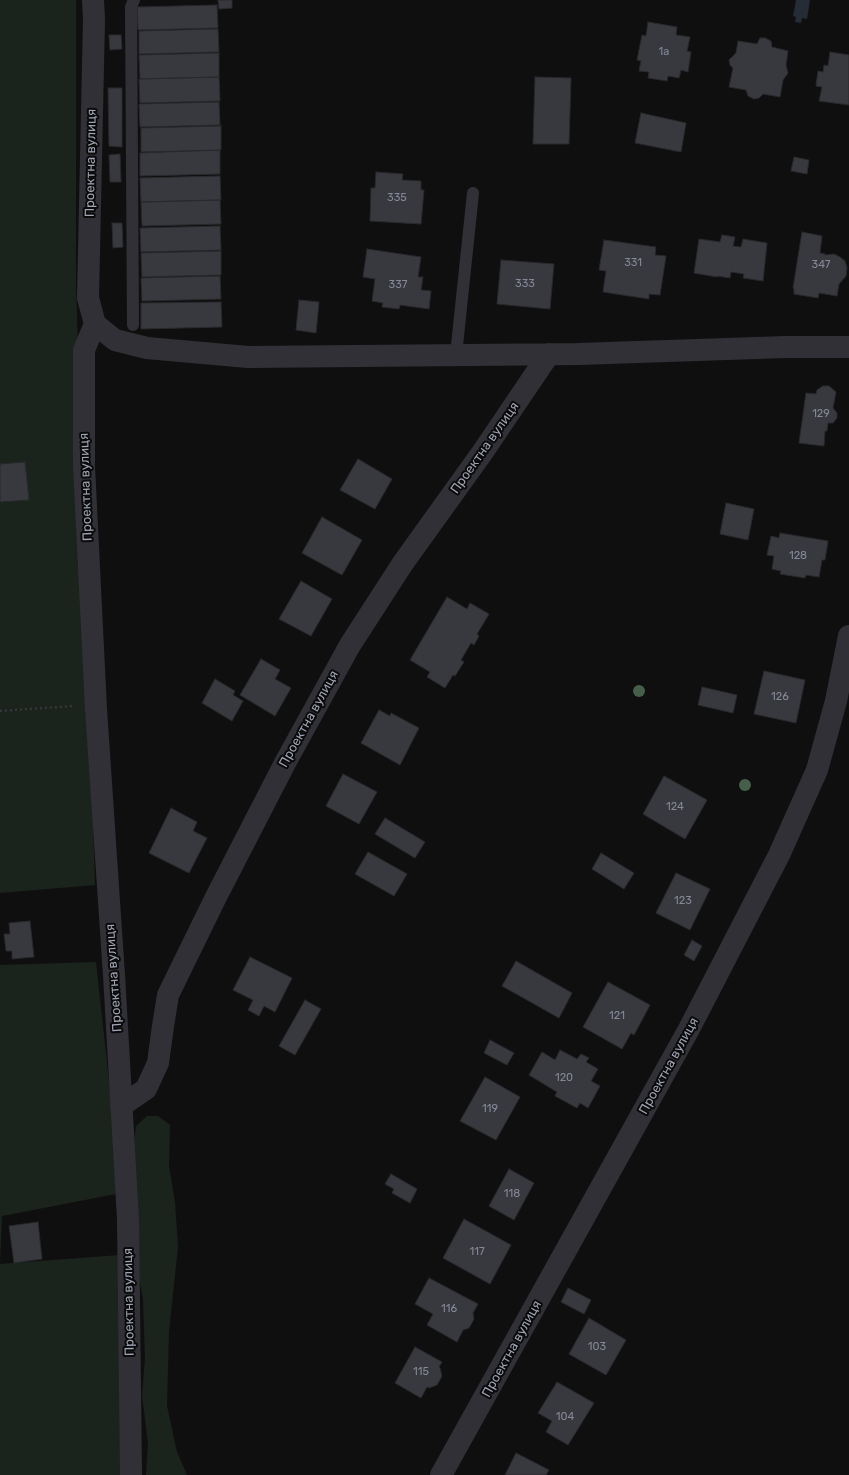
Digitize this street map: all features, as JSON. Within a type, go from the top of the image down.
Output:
[{"type":"street","name":"Проектна вулиця","points":[[93,0],[94,26],[88,298],[95,324],[84,350],[84,466],[95,705],[128,1219],[131,1475]]},
{"type":"street","points":[[95,324],[115,340],[147,348],[240,356],[549,354],[786,347],[849,347]]},
{"type":"street","name":"Проектна вулиця","points":[[121,1106],[146,1089],[158,1063],[168,994],[285,763],[350,644],[403,563],[482,453],[549,354]]},
{"type":"street","name":"Проектна вулиця","points":[[441,1475],[689,1029],[779,855],[817,770],[836,701],[849,636]]},
{"type":"lane","points":[[133,324],[131,7],[134,0]]},
{"type":"lane","points":[[456,355],[473,193]]},
{"type":"path","points":[[0,711],[95,705]]},
{"type":"shaded area","points":[[0,0],[76,0],[76,286],[95,885],[0,893]]},
{"type":"shaded area","points":[[796,0],[810,0],[807,19],[802,18],[801,23],[795,22],[796,17],[793,16]]},
{"type":"shaded area","points":[[96,962],[111,1099],[116,1194],[2,1216],[0,1264],[0,965]]},
{"type":"shaded area","points":[[147,1116],[158,1116],[170,1125],[169,1166],[175,1202],[178,1247],[169,1331],[167,1406],[177,1452],[187,1475],[146,1475],[148,1443],[142,1395],[145,1359],[143,1299],[128,1219],[127,1206],[136,1126]]},
{"type":"shaded area","points":[[120,1255],[122,1475],[0,1475],[0,1264]]},
{"type":"building","points":[[218,0],[232,0],[232,8],[219,9]]},
{"type":"building","points":[[217,5],[218,28],[138,30],[137,7]]},
{"type":"building","points":[[648,22],[677,27],[676,35],[690,37],[687,51],[691,52],[688,72],[681,70],[679,78],[668,76],[667,81],[648,78],[649,72],[639,71],[641,61],[637,60],[642,35],[646,36]]},
{"type":"building","points":[[218,29],[219,52],[139,54],[139,31]]},
{"type":"building","points":[[109,35],[121,35],[122,49],[110,50]]},
{"type":"building","points":[[760,38],[765,38],[771,41],[772,47],[788,51],[786,65],[788,73],[783,80],[780,97],[763,94],[759,98],[754,99],[748,96],[746,90],[729,87],[733,68],[730,65],[729,60],[736,53],[738,41],[757,44]]},
{"type":"building","points":[[830,52],[849,55],[849,105],[819,101],[822,87],[816,86],[818,71],[823,72],[824,65],[828,66]]},
{"type":"building","points":[[219,53],[219,77],[140,79],[139,55]]},
{"type":"building","points":[[219,77],[220,101],[140,103],[139,79]]},
{"type":"building","points":[[535,77],[571,78],[569,144],[533,144]]},
{"type":"building","points":[[108,88],[122,88],[122,147],[109,146]]},
{"type":"building","points":[[219,102],[220,125],[140,127],[139,104]]},
{"type":"building","points":[[641,113],[686,123],[681,152],[635,143]]},
{"type":"building","points":[[221,126],[221,150],[141,152],[141,128]]},
{"type":"building","points":[[220,150],[220,174],[140,176],[140,153]]},
{"type":"building","points":[[120,154],[121,182],[110,182],[109,155]]},
{"type":"building","points":[[794,157],[809,160],[807,174],[791,171]]},
{"type":"building","points":[[376,172],[403,174],[402,180],[421,181],[421,190],[424,190],[421,224],[370,221],[371,188],[375,188]]},
{"type":"building","points":[[220,176],[221,200],[141,202],[140,178]]},
{"type":"building","points":[[220,200],[221,224],[142,226],[141,202]]},
{"type":"building","points":[[112,223],[122,223],[123,247],[113,248]]},
{"type":"building","points":[[220,226],[221,250],[141,252],[140,228]]},
{"type":"building","points":[[802,232],[822,236],[820,253],[825,255],[834,254],[845,261],[847,268],[846,276],[839,284],[837,296],[819,293],[818,298],[794,294],[793,288]]},
{"type":"building","points":[[722,235],[735,237],[733,246],[741,247],[743,239],[767,243],[763,281],[743,278],[744,274],[731,272],[730,278],[694,273],[699,239],[720,242]]},
{"type":"building","points":[[604,240],[656,247],[655,255],[666,256],[660,295],[649,294],[649,299],[603,292],[606,271],[599,270]]},
{"type":"building","points":[[367,249],[421,257],[418,277],[423,277],[421,290],[431,291],[429,309],[400,305],[399,309],[382,307],[383,303],[372,301],[375,279],[363,277]]},
{"type":"building","points":[[221,251],[221,275],[142,277],[141,253]]},
{"type":"building","points":[[501,260],[554,264],[550,309],[497,304]]},
{"type":"building","points":[[220,276],[221,299],[142,301],[141,278]]},
{"type":"building","points":[[299,300],[319,302],[316,333],[296,330]]},
{"type":"building","points":[[221,302],[222,327],[141,329],[141,303]]},
{"type":"building","points":[[823,386],[829,386],[836,392],[833,408],[837,413],[837,418],[833,423],[828,423],[827,431],[825,431],[824,446],[799,443],[806,393],[816,394],[817,390]]},
{"type":"building","points":[[358,459],[392,479],[375,509],[340,490]]},
{"type":"building","points":[[25,462],[29,500],[0,502],[0,464]]},
{"type":"building","points":[[726,503],[754,509],[748,540],[720,534]]},
{"type":"building","points":[[322,517],[362,540],[342,575],[302,553]]},
{"type":"building","points":[[780,533],[828,541],[825,560],[822,560],[819,577],[806,575],[805,578],[780,574],[781,571],[772,569],[774,556],[767,555],[771,536],[779,538]]},
{"type":"building","points":[[301,581],[332,599],[311,636],[279,619]]},
{"type":"building","points":[[447,597],[467,609],[470,603],[489,614],[477,634],[479,636],[474,645],[471,643],[461,660],[464,662],[455,676],[453,675],[445,688],[427,677],[430,672],[410,660]]},
{"type":"building","points":[[261,659],[280,670],[275,679],[291,688],[275,716],[240,695]]},
{"type":"building","points":[[764,671],[805,680],[796,723],[754,714]]},
{"type":"building","points":[[215,679],[235,691],[233,695],[243,701],[232,721],[202,703]]},
{"type":"building","points":[[702,687],[737,695],[733,713],[698,705]]},
{"type":"building","points":[[379,710],[390,716],[391,713],[419,728],[400,765],[361,743]]},
{"type":"building","points":[[343,774],[377,792],[359,824],[326,806]]},
{"type":"building","points":[[664,776],[707,800],[685,839],[643,814]]},
{"type":"building","points":[[171,808],[197,822],[193,831],[207,838],[189,873],[149,853]]},
{"type":"building","points":[[385,818],[425,842],[415,858],[375,834]]},
{"type":"building","points":[[368,852],[407,874],[394,896],[355,874]]},
{"type":"building","points":[[601,853],[634,873],[624,889],[592,869]]},
{"type":"building","points":[[676,873],[710,889],[690,930],[656,913]]},
{"type":"building","points":[[30,921],[34,957],[12,959],[12,951],[6,951],[4,934],[10,934],[9,923]]},
{"type":"building","points":[[692,940],[702,946],[694,961],[684,955]]},
{"type":"building","points":[[250,957],[292,978],[275,1012],[264,1006],[259,1016],[248,1010],[253,1000],[233,990]]},
{"type":"building","points":[[516,961],[572,993],[559,1018],[502,986]]},
{"type":"building","points":[[608,982],[650,1005],[634,1035],[631,1033],[622,1049],[583,1027]]},
{"type":"building","points":[[305,1000],[321,1009],[295,1055],[279,1046]]},
{"type":"building","points":[[490,1040],[514,1053],[507,1065],[484,1053]]},
{"type":"building","points":[[560,1050],[577,1059],[581,1054],[589,1058],[586,1062],[598,1069],[591,1081],[600,1086],[588,1108],[580,1103],[577,1108],[555,1096],[557,1092],[529,1075],[542,1052],[555,1060]]},
{"type":"building","points":[[485,1077],[520,1097],[496,1140],[460,1121]]},
{"type":"building","points":[[509,1169],[534,1183],[514,1220],[489,1206]]},
{"type":"building","points":[[391,1174],[417,1189],[410,1203],[392,1193],[394,1189],[385,1184]]},
{"type":"building","points":[[464,1219],[511,1245],[490,1284],[443,1258]]},
{"type":"building","points":[[38,1222],[42,1259],[14,1263],[9,1226]]},
{"type":"building","points":[[429,1278],[478,1304],[473,1313],[474,1319],[469,1328],[463,1330],[457,1342],[427,1325],[433,1314],[415,1304]]},
{"type":"building","points":[[568,1288],[591,1300],[584,1314],[561,1302]]},
{"type":"building","points":[[589,1318],[626,1340],[606,1375],[569,1354]]},
{"type":"building","points":[[415,1347],[442,1362],[439,1367],[442,1376],[437,1385],[429,1388],[427,1387],[421,1398],[395,1383]]},
{"type":"building","points":[[557,1382],[594,1403],[568,1445],[546,1432],[552,1421],[538,1413]]},
{"type":"building","points":[[516,1453],[549,1470],[546,1475],[505,1475]]}]
